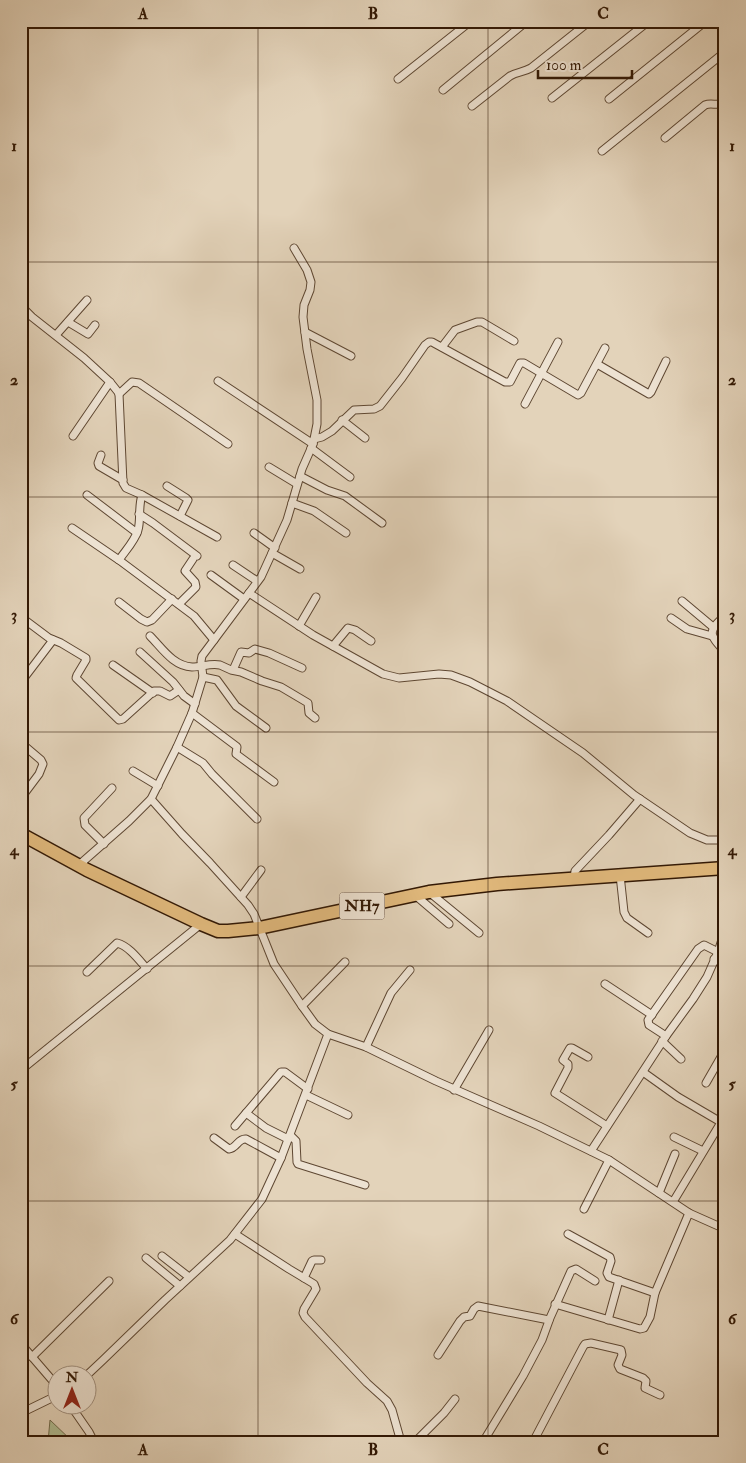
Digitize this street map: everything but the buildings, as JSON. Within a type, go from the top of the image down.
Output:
[{"type":"highway","name":"NH7","points":[[22,837],[218,931],[260,928],[429,892],[574,876],[725,868]]},
{"type":"street","points":[[398,79],[472,21]]},
{"type":"street","points":[[443,90],[527,21]]},
{"type":"street","points":[[472,106],[510,76],[531,68],[590,21]]},
{"type":"street","points":[[552,98],[649,21]]},
{"type":"street","points":[[609,99],[706,21]]},
{"type":"street","points":[[602,151],[725,52]]},
{"type":"street","points":[[665,138],[705,105],[720,105],[725,102]]},
{"type":"street","points":[[79,865],[141,810],[151,798],[177,747],[195,704],[203,677],[201,661],[204,652],[257,581],[274,550],[287,520],[317,424],[317,400],[309,365],[303,310],[311,286],[307,270],[294,248]]},
{"type":"street","points":[[56,335],[87,300]]},
{"type":"street","points":[[21,306],[84,358],[120,394],[124,486],[217,537]]},
{"type":"street","points":[[68,322],[88,334],[95,326]]},
{"type":"street","points":[[442,347],[455,330],[477,322],[482,322],[514,341]]},
{"type":"street","points":[[304,332],[351,356]]},
{"type":"street","points":[[312,444],[327,435],[354,410],[380,406],[427,343],[432,342],[505,382],[510,382],[522,362],[542,372],[578,395],[581,393],[605,348]]},
{"type":"street","points":[[525,404],[558,342]]},
{"type":"street","points":[[597,364],[649,394],[666,361]]},
{"type":"street","points":[[218,381],[312,444],[350,477]]},
{"type":"street","points":[[73,436],[110,382]]},
{"type":"street","points":[[120,394],[132,382],[138,383],[228,444]]},
{"type":"street","points":[[342,420],[365,438]]},
{"type":"street","points":[[101,455],[98,463],[99,466],[123,480]]},
{"type":"street","points":[[269,467],[297,484]]},
{"type":"street","points":[[300,476],[327,490],[346,496],[382,523]]},
{"type":"street","points":[[167,486],[188,500],[180,516]]},
{"type":"street","points":[[87,495],[137,533]]},
{"type":"street","points":[[118,560],[137,533],[142,495]]},
{"type":"street","points":[[292,503],[314,511],[346,533]]},
{"type":"street","points":[[139,514],[153,523],[195,558],[185,571],[196,587],[179,604]]},
{"type":"street","points":[[72,528],[179,604],[194,616],[214,640]]},
{"type":"street","points":[[254,533],[300,569]]},
{"type":"street","points":[[233,565],[257,581]]},
{"type":"street","points":[[211,575],[383,674],[399,678],[439,674],[450,675],[470,682],[507,700],[583,753],[621,786],[690,833],[707,840],[725,840]]},
{"type":"street","points":[[299,626],[316,597]]},
{"type":"street","points":[[119,602],[140,619],[147,622],[152,620],[172,600]]},
{"type":"street","points":[[682,601],[713,627]]},
{"type":"street","points":[[712,636],[713,627],[725,616]]},
{"type":"street","points":[[21,617],[48,637],[61,642],[86,658],[76,678],[119,720],[123,719],[156,690],[170,696],[179,690]]},
{"type":"street","points":[[671,618],[694,632],[712,636],[725,652]]},
{"type":"street","points":[[333,646],[348,628],[355,630],[371,642]]},
{"type":"street","points":[[150,636],[176,661],[188,666],[215,664],[289,690],[308,703],[309,713],[314,718]]},
{"type":"street","points":[[21,682],[53,640]]},
{"type":"street","points":[[233,670],[241,652],[249,653],[255,649],[269,653],[302,668]]},
{"type":"street","points":[[140,652],[173,682],[184,696],[195,704]]},
{"type":"street","points":[[113,665],[153,692]]},
{"type":"street","points":[[203,677],[217,680],[236,706],[266,728]]},
{"type":"street","points":[[192,712],[236,746],[236,754],[274,782]]},
{"type":"street","points":[[21,743],[41,760],[43,764],[39,774],[21,798]]},
{"type":"street","points":[[177,747],[203,763],[258,819]]},
{"type":"street","points":[[133,771],[158,786]]},
{"type":"street","points":[[104,844],[85,825],[84,818],[112,788]]},
{"type":"street","points":[[151,798],[241,897],[254,914],[274,964],[315,1024],[328,1034],[366,1047],[454,1090],[540,1126],[610,1160],[689,1213],[725,1229]]},
{"type":"street","points":[[574,876],[640,799]]},
{"type":"street","points":[[241,897],[260,870]]},
{"type":"street","points":[[620,875],[624,912],[627,918],[648,933]]},
{"type":"street","points":[[429,892],[479,932]]},
{"type":"street","points":[[415,894],[449,924]]},
{"type":"street","points":[[21,1070],[201,924]]},
{"type":"street","points":[[591,1151],[707,977],[725,930]]},
{"type":"street","points":[[87,972],[117,943],[128,950],[147,969]]},
{"type":"street","points":[[680,1059],[664,1039],[648,1025],[648,1020],[698,949],[707,945],[718,952]]},
{"type":"street","points":[[714,960],[725,965]]},
{"type":"street","points":[[302,1006],[345,962]]},
{"type":"street","points":[[366,1047],[391,993],[410,970]]},
{"type":"street","points":[[605,984],[652,1015]]},
{"type":"street","points":[[454,1090],[490,1030]]},
{"type":"street","points":[[96,1366],[235,1234],[262,1199],[281,1158],[328,1034]]},
{"type":"street","points":[[588,1057],[570,1048],[563,1060],[569,1066],[555,1092],[607,1126]]},
{"type":"street","points":[[706,1083],[725,1050]]},
{"type":"street","points":[[235,1126],[281,1072],[285,1072],[307,1092],[348,1115]]},
{"type":"street","points":[[643,1072],[678,1098],[719,1121],[719,1127],[673,1202]]},
{"type":"street","points":[[246,1113],[266,1128],[296,1141],[296,1162],[298,1164],[364,1185]]},
{"type":"street","points":[[674,1137],[703,1151]]},
{"type":"street","points":[[214,1138],[229,1149],[241,1139],[246,1139],[281,1158]]},
{"type":"street","points":[[660,1193],[675,1154]]},
{"type":"street","points":[[584,1208],[610,1160]]},
{"type":"street","points":[[556,1304],[640,1329],[644,1328],[650,1317],[655,1294],[689,1213]]},
{"type":"street","points":[[235,1234],[316,1286],[304,1309],[305,1316],[367,1383],[387,1401],[392,1410],[401,1442]]},
{"type":"street","points":[[568,1234],[610,1257],[611,1261],[607,1275],[655,1294]]},
{"type":"street","points":[[162,1256],[189,1277]]},
{"type":"street","points":[[146,1258],[180,1286]]},
{"type":"street","points":[[304,1278],[312,1262],[314,1260],[321,1260]]},
{"type":"street","points":[[483,1442],[536,1352],[571,1270],[576,1269],[595,1281]]},
{"type":"street","points":[[608,1320],[619,1280]]},
{"type":"street","points":[[32,1357],[109,1281]]},
{"type":"street","points":[[438,1355],[460,1321],[464,1317],[470,1316],[478,1306],[549,1320]]},
{"type":"street","points":[[533,1442],[583,1347],[588,1343],[621,1350],[622,1355],[618,1365],[620,1369],[644,1379],[645,1388],[660,1395]]},
{"type":"street","points":[[21,1344],[48,1375]]},
{"type":"street","points":[[415,1442],[444,1413],[454,1399]]},
{"type":"street","points":[[21,1413],[48,1400]]},
{"type":"street","points":[[78,1416],[94,1442]]},
{"type":"green space","points":[[50,1420],[73,1442],[48,1442]]}]
